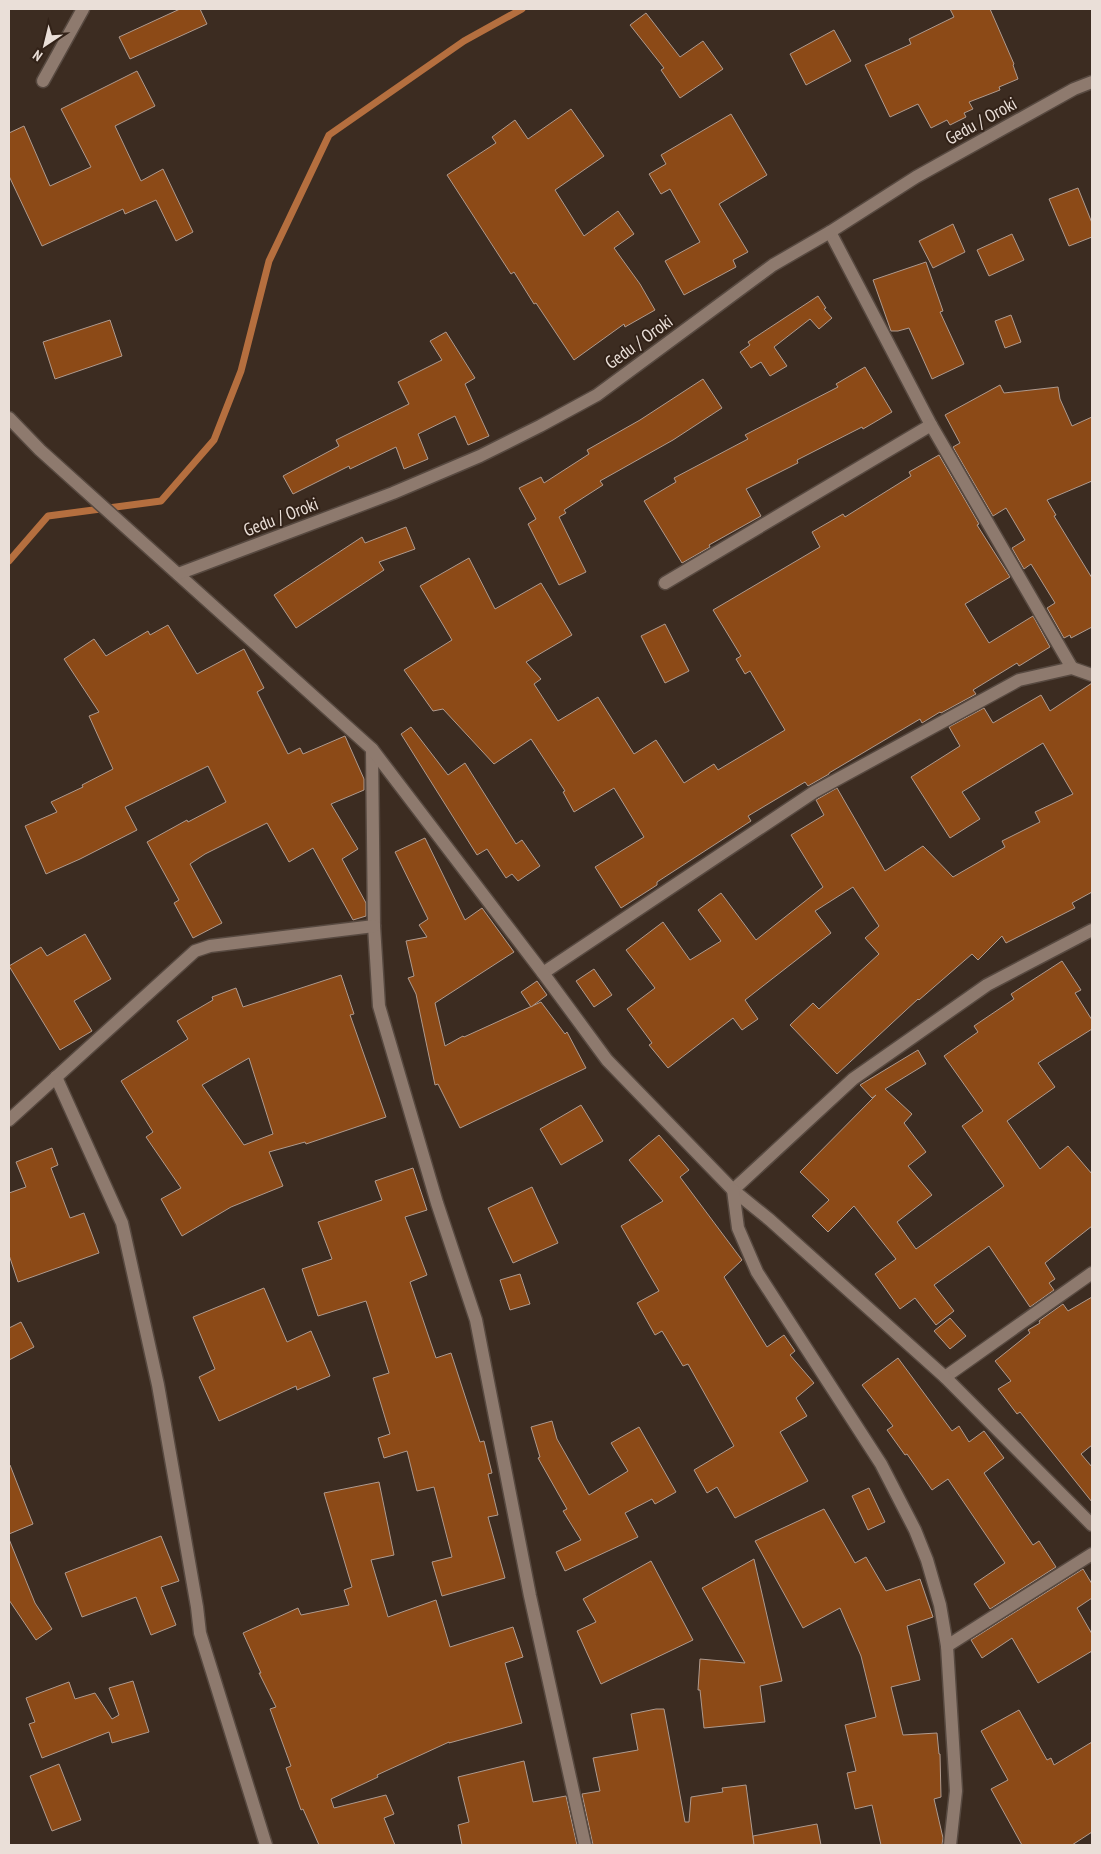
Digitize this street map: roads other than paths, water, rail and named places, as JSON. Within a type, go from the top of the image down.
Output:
[{"type":"street","points":[[43,81],[83,9]]},
{"type":"street","name":"Gedu / Oroki","points":[[178,574],[393,493],[480,456],[540,426],[597,395],[773,265],[830,232],[916,177],[1074,89],[1092,82]]},
{"type":"street","points":[[830,232],[931,424],[1072,668]]},
{"type":"street","points":[[9,418],[40,450],[372,749],[607,1060],[733,1190],[770,1220],[945,1377],[1092,1525]]},
{"type":"street","points":[[665,584],[931,424]]},
{"type":"street","points":[[543,973],[814,792],[1019,680],[1072,668],[1092,675]]},
{"type":"street","points":[[372,749],[374,926],[378,1006],[437,1203],[476,1320],[530,1596],[585,1845]]},
{"type":"street","points":[[9,1120],[195,951],[210,946],[374,926]]},
{"type":"street","points":[[733,1190],[853,1079],[987,986],[1092,930]]},
{"type":"street","points":[[56,1077],[122,1223],[158,1385],[200,1633],[266,1845]]},
{"type":"street","points":[[733,1190],[738,1228],[757,1272],[881,1464],[915,1530],[926,1560],[940,1605],[948,1646],[956,1791],[950,1845]]},
{"type":"street","points":[[945,1377],[1092,1273]]},
{"type":"street","points":[[948,1646],[1092,1554]]},
{"type":"waterway","points":[[9,561],[48,516],[161,501],[214,440],[241,371],[269,261],[329,135],[464,41],[522,9]]}]
